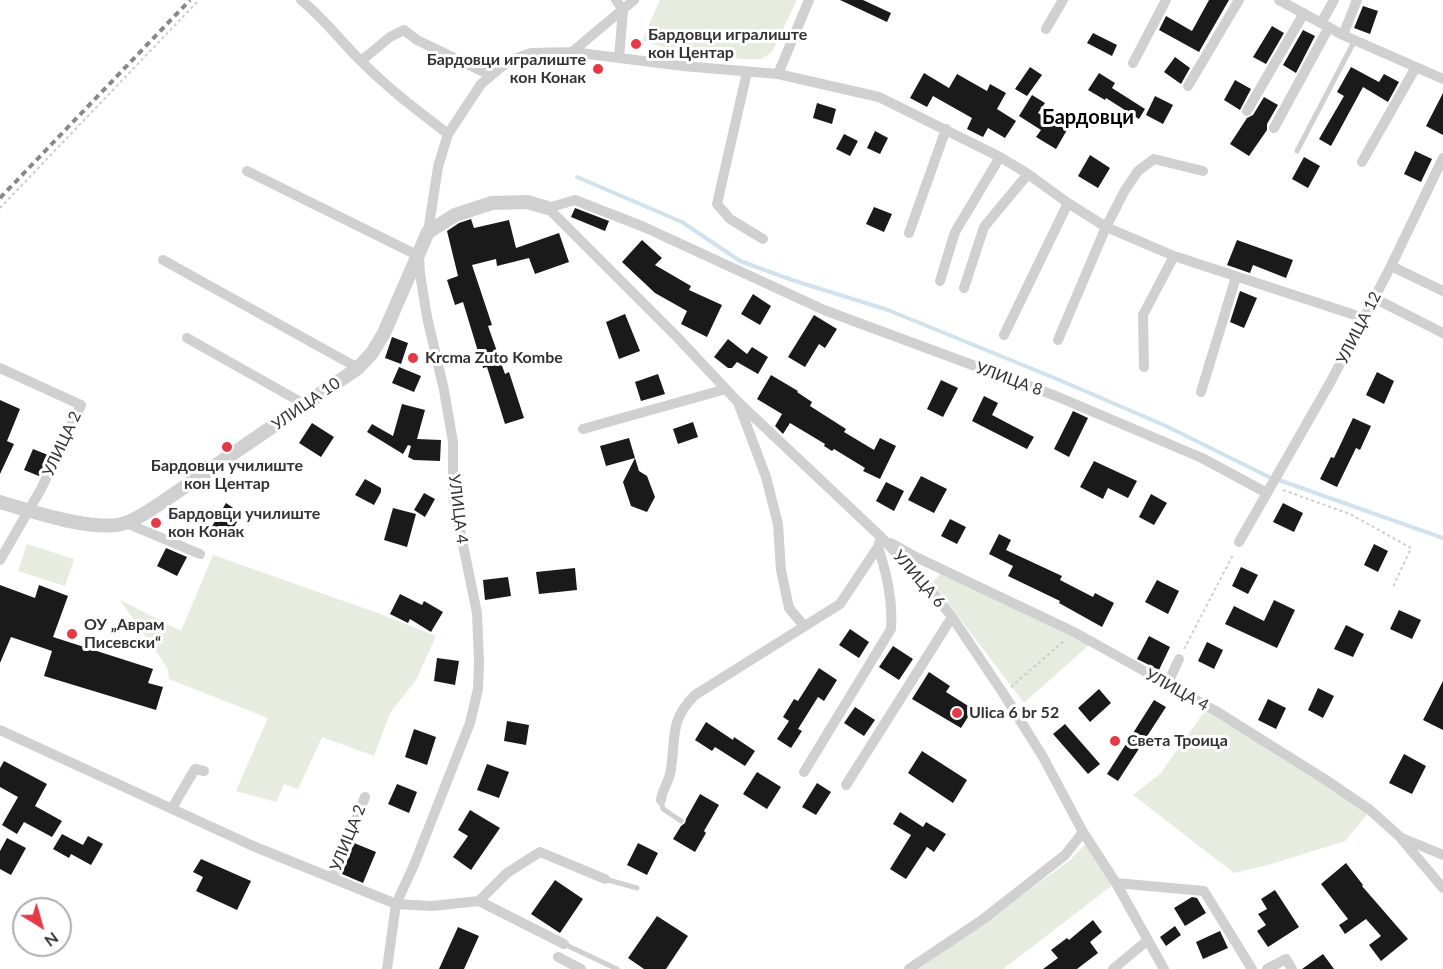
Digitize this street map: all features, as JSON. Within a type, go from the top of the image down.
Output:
[{"type":"street","points":[[301,0],[337,32],[361,61],[402,99],[448,134]]},
{"type":"street","points":[[616,0],[623,10],[619,57]]},
{"type":"street","points":[[572,52],[634,0]]},
{"type":"street","points":[[777,74],[809,0]]},
{"type":"street","points":[[1046,29],[1063,0]]},
{"type":"street","points":[[1133,63],[1166,0]]},
{"type":"street","points":[[1188,86],[1239,0]]},
{"type":"street","points":[[1279,0],[1343,35],[1443,79]]},
{"type":"street","points":[[1274,128],[1325,25],[1334,0]]},
{"type":"street","points":[[1343,35],[1357,0]]},
{"type":"street","points":[[1247,111],[1304,14]]},
{"type":"street","points":[[361,61],[390,37],[404,30],[417,40],[490,75]]},
{"type":"street","points":[[428,232],[438,167],[448,134],[462,110],[490,75],[509,61],[531,52],[572,52],[684,66],[777,74],[879,97],[1000,157],[1106,227],[1174,256],[1364,318]]},
{"type":"street","points":[[1362,162],[1416,66]]},
{"type":"street","points":[[747,72],[717,204],[730,219],[763,238]]},
{"type":"street","points":[[909,233],[946,129]]},
{"type":"street","points":[[940,281],[955,232],[1000,157]]},
{"type":"street","name":"УЛИЦА 12","points":[[1269,490],[1331,381],[1391,266],[1443,158]]},
{"type":"street","points":[[1058,340],[1106,227],[1125,190],[1138,171],[1154,159],[1203,171]]},
{"type":"street","points":[[247,171],[419,256]]},
{"type":"street","points":[[964,288],[984,226],[1028,174]]},
{"type":"street","name":"УЛИЦА 8","points":[[548,208],[574,200],[644,227],[824,310],[1056,396],[1202,458],[1269,490]]},
{"type":"street","points":[[428,232],[455,215],[492,203],[527,202],[548,208]]},
{"type":"street","points":[[1004,335],[1068,203]]},
{"type":"street","name":"УЛИЦА 6","points":[[548,208],[677,336],[738,402],[879,542],[918,576],[952,617],[1004,693],[1043,757],[1083,832],[1116,883],[1164,969]]},
{"type":"street","name":"УЛИЦА 10","points":[[0,502],[87,524],[110,526],[126,523],[158,505],[358,368],[372,353],[384,333],[428,232]]},
{"type":"street","name":"УЛИЦА 4","points":[[387,969],[396,904],[423,844],[470,723],[478,689],[477,613],[453,496],[453,442],[427,317],[419,256]]},
{"type":"street","points":[[1144,367],[1143,315],[1174,256]]},
{"type":"street","points":[[163,260],[358,368]]},
{"type":"street","points":[[1391,266],[1443,291]]},
{"type":"street","points":[[1201,392],[1236,277]]},
{"type":"street","points":[[1374,298],[1443,333]]},
{"type":"street","points":[[187,338],[306,405]]},
{"type":"street","name":"УЛИЦА 2","points":[[0,368],[81,405],[41,489],[0,560]]},
{"type":"street","points":[[583,429],[726,389]]},
{"type":"street","points":[[738,402],[766,477],[778,524],[781,570],[789,608],[804,626]]},
{"type":"street","points":[[1239,542],[1269,490]]},
{"type":"street","points":[[126,523],[200,555]]},
{"type":"street","points":[[661,800],[671,770],[674,728],[687,704],[695,695],[840,604],[879,542]]},
{"type":"street","points":[[804,772],[891,629],[893,609],[889,580],[879,542]]},
{"type":"street","name":"УЛИЦА 4","points":[[879,542],[1074,632],[1216,711],[1370,810],[1399,836],[1443,888]]},
{"type":"street","points":[[846,785],[952,617]]},
{"type":"street","points":[[1167,685],[1179,659]]},
{"type":"street","name":"УЛИЦА 2","points":[[0,730],[253,846],[396,904]]},
{"type":"street","points":[[172,808],[195,769],[204,771]]},
{"type":"street","name":"УЛИЦА 2","points":[[332,878],[365,797]]},
{"type":"street","points":[[909,969],[982,920],[1046,870],[1065,855],[1083,832]]},
{"type":"street","points":[[1399,836],[1443,855]]},
{"type":"street","points":[[479,901],[507,873],[540,852],[605,879]]},
{"type":"street","points":[[1116,883],[1204,891],[1252,969]]},
{"type":"street","points":[[396,904],[432,906],[479,901],[564,944]]},
{"type":"street","points":[[1113,969],[1148,940]]},
{"type":"street","points":[[558,957],[581,969]]},
{"type":"street","points":[[1268,969],[1286,959],[1292,969]]},
{"type":"lane","points":[[1297,150],[1355,40]]},
{"type":"lane","points":[[661,800],[663,809],[681,821]]},
{"type":"lane","points":[[605,879],[637,888]]},
{"type":"lane","points":[[564,944],[617,969]]},
{"type":"path","points":[[0,208],[199,0]]},
{"type":"path","points":[[1269,490],[1350,514],[1411,548],[1392,589]]},
{"type":"path","points":[[1179,659],[1239,542]]},
{"type":"path","points":[[1004,693],[1074,632]]},
{"type":"shaded area","points":[[660,0],[797,0],[772,52],[762,59],[743,59],[663,47],[642,41]]},
{"type":"shaded area","points":[[27,544],[74,559],[65,586],[18,571]]},
{"type":"shaded area","points":[[213,555],[436,636],[416,680],[390,713],[374,756],[322,737],[298,789],[284,784],[276,802],[236,791],[268,718],[169,679],[168,669],[120,600],[181,631]]},
{"type":"shaded area","points":[[943,572],[1089,645],[1024,703],[932,582]]},
{"type":"shaded area","points":[[1207,708],[1369,812],[1345,841],[1234,873],[1133,795],[1160,774]]},
{"type":"shaded area","points":[[1086,844],[1114,884],[1003,969],[919,969],[1068,862]]},
{"type":"building","points":[[840,0],[863,0],[891,13],[887,22]]},
{"type":"building","points":[[1209,0],[1229,0],[1199,52],[1159,30],[1166,16],[1192,31]]},
{"type":"building","points":[[1363,6],[1378,11],[1370,34],[1354,28]]},
{"type":"building","points":[[1272,26],[1284,33],[1266,64],[1253,57]]},
{"type":"building","points":[[1303,30],[1315,36],[1296,73],[1283,65]]},
{"type":"building","points":[[1093,33],[1117,45],[1112,56],[1087,43]]},
{"type":"building","points":[[1175,57],[1190,68],[1181,84],[1164,72]]},
{"type":"building","points":[[1030,67],[1042,75],[1027,96],[1015,89]]},
{"type":"building","points":[[1351,67],[1379,82],[1384,74],[1399,82],[1388,102],[1363,87],[1331,146],[1319,139],[1344,96],[1337,92]]},
{"type":"building","points":[[924,73],[949,88],[957,74],[987,91],[990,84],[1006,93],[997,109],[1016,121],[1005,138],[988,128],[983,137],[967,129],[972,118],[933,96],[927,107],[910,98]]},
{"type":"building","points":[[1099,73],[1115,83],[1112,88],[1145,109],[1139,119],[1106,98],[1105,100],[1088,90]]},
{"type":"building","points":[[1235,80],[1251,89],[1240,110],[1224,100]]},
{"type":"building","points":[[1443,93],[1443,135],[1426,126]]},
{"type":"building","points":[[1032,95],[1045,103],[1038,113],[1067,130],[1056,149],[1036,137],[1041,130],[1019,116]]},
{"type":"building","points":[[1155,96],[1173,105],[1163,124],[1146,115]]},
{"type":"building","points":[[1264,97],[1278,105],[1267,124],[1267,130],[1249,156],[1230,144]]},
{"type":"building","points":[[817,103],[836,109],[832,124],[813,118]]},
{"type":"building","points":[[875,131],[888,138],[880,154],[867,148]]},
{"type":"building","points":[[844,134],[858,141],[850,156],[836,149]]},
{"type":"building","points":[[1415,151],[1432,159],[1421,182],[1404,174]]},
{"type":"building","points":[[1090,155],[1110,168],[1098,188],[1078,176]]},
{"type":"building","points":[[1304,157],[1320,166],[1308,188],[1292,179]]},
{"type":"building","points":[[874,207],[892,214],[884,232],[866,224]]},
{"type":"building","points":[[575,208],[609,221],[605,231],[571,217]]},
{"type":"building","points":[[471,219],[474,228],[509,220],[516,248],[559,233],[569,262],[535,274],[529,258],[497,266],[496,259],[472,265],[492,325],[488,326],[505,374],[509,372],[524,418],[505,424],[487,367],[483,368],[463,302],[455,305],[447,280],[458,276],[447,231]]},
{"type":"building","points":[[642,240],[662,258],[655,265],[691,286],[689,290],[722,305],[707,337],[681,324],[687,311],[655,293],[622,262]]},
{"type":"building","points":[[1237,240],[1293,260],[1286,278],[1253,265],[1250,273],[1227,265]]},
{"type":"building","points":[[1240,291],[1257,298],[1244,328],[1230,322]]},
{"type":"building","points":[[753,294],[771,306],[760,325],[741,314]]},
{"type":"building","points":[[625,314],[640,351],[619,359],[606,322]]},
{"type":"building","points":[[814,315],[837,329],[825,348],[819,344],[805,367],[788,357]]},
{"type":"building","points":[[392,337],[408,343],[401,364],[385,358]]},
{"type":"building","points":[[728,339],[747,354],[752,347],[768,357],[758,374],[737,362],[732,368],[728,368],[714,357]]},
{"type":"building","points":[[399,367],[421,376],[414,392],[392,383]]},
{"type":"building","points":[[1377,372],[1394,381],[1384,404],[1366,395]]},
{"type":"building","points":[[658,374],[665,394],[641,401],[635,382]]},
{"type":"building","points":[[771,375],[798,391],[812,402],[810,406],[846,429],[844,432],[874,450],[880,438],[896,446],[880,479],[863,471],[865,468],[834,449],[832,451],[824,446],[825,444],[790,423],[783,434],[775,426],[782,414],[757,399]]},
{"type":"building","points":[[941,380],[958,388],[943,417],[927,409]]},
{"type":"building","points":[[984,396],[998,403],[992,415],[1034,437],[1027,449],[972,421]]},
{"type":"building","points":[[0,400],[20,409],[7,441],[14,444],[0,474]]},
{"type":"building","points":[[402,404],[425,410],[417,439],[441,440],[440,461],[414,460],[408,457],[411,446],[408,445],[403,454],[367,432],[372,424],[393,436]]},
{"type":"building","points":[[1073,411],[1088,418],[1069,457],[1054,449]]},
{"type":"building","points":[[1353,418],[1371,426],[1360,450],[1356,448],[1337,487],[1320,479],[1331,457],[1334,458]]},
{"type":"building","points":[[693,422],[698,437],[678,444],[673,429]]},
{"type":"building","points":[[312,423],[334,437],[321,457],[299,443]]},
{"type":"building","points":[[629,438],[635,458],[606,466],[600,446]]},
{"type":"building","points":[[33,449],[48,455],[39,476],[24,470]]},
{"type":"building","points":[[635,458],[639,471],[647,476],[655,497],[647,512],[631,506],[623,482]]},
{"type":"building","points":[[1094,461],[1137,481],[1128,498],[1108,488],[1103,499],[1080,487]]},
{"type":"building","points":[[921,476],[947,489],[934,513],[908,500]]},
{"type":"building","points":[[365,479],[381,488],[374,505],[355,495]]},
{"type":"building","points":[[886,482],[904,491],[894,511],[876,501]]},
{"type":"building","points":[[424,493],[435,499],[425,517],[414,510]]},
{"type":"building","points":[[1151,494],[1167,503],[1154,525],[1139,517]]},
{"type":"building","points":[[226,503],[242,514],[227,538],[211,528]]},
{"type":"building","points":[[1283,503],[1303,513],[1294,532],[1273,522]]},
{"type":"building","points":[[393,508],[416,514],[407,547],[384,540]]},
{"type":"building","points":[[950,519],[966,527],[957,544],[941,536]]},
{"type":"building","points":[[999,534],[1011,540],[1006,550],[1062,576],[1060,580],[1093,597],[1095,593],[1114,603],[1102,627],[1059,603],[1060,601],[1008,576],[1013,566],[989,554]]},
{"type":"building","points":[[1374,544],[1388,551],[1378,572],[1364,565]]},
{"type":"building","points":[[166,548],[187,557],[177,576],[157,566]]},
{"type":"building","points":[[1241,567],[1258,575],[1248,594],[1232,586]]},
{"type":"building","points":[[575,568],[577,590],[539,594],[536,572]]},
{"type":"building","points":[[508,577],[511,596],[485,600],[483,580]]},
{"type":"building","points":[[1157,580],[1179,591],[1168,614],[1145,602]]},
{"type":"building","points":[[0,585],[35,598],[39,585],[68,596],[53,637],[153,669],[148,683],[163,687],[156,710],[44,676],[52,651],[11,637],[0,663]]},
{"type":"building","points":[[400,594],[422,605],[424,601],[443,612],[431,632],[410,619],[408,623],[390,614]]},
{"type":"building","points":[[1274,600],[1295,610],[1277,648],[1225,624],[1234,606],[1264,621]]},
{"type":"building","points":[[1399,610],[1421,620],[1412,639],[1390,629]]},
{"type":"building","points":[[1346,625],[1364,634],[1353,657],[1334,649]]},
{"type":"building","points":[[850,629],[869,642],[859,658],[839,645]]},
{"type":"building","points":[[1149,636],[1170,647],[1159,670],[1137,659]]},
{"type":"building","points":[[1207,642],[1223,650],[1214,669],[1198,661]]},
{"type":"building","points":[[893,646],[913,659],[899,680],[879,667]]},
{"type":"building","points":[[437,658],[459,661],[455,685],[434,681]]},
{"type":"building","points":[[819,668],[837,680],[824,701],[818,697],[798,729],[802,731],[791,748],[777,739],[789,721],[783,717],[794,699],[798,701]]},
{"type":"building","points":[[929,672],[950,686],[946,692],[973,709],[961,728],[912,699]]},
{"type":"building","points":[[1443,681],[1443,730],[1423,720]]},
{"type":"building","points":[[1318,688],[1334,696],[1323,718],[1308,710]]},
{"type":"building","points":[[1099,689],[1111,703],[1090,722],[1078,708]]},
{"type":"building","points":[[1268,699],[1286,708],[1276,729],[1258,720]]},
{"type":"building","points":[[1154,700],[1166,707],[1118,781],[1107,774]]},
{"type":"building","points":[[855,707],[875,720],[864,736],[844,723]]},
{"type":"building","points":[[507,721],[529,725],[526,745],[504,741]]},
{"type":"building","points":[[706,722],[755,751],[745,766],[715,747],[712,751],[695,740]]},
{"type":"building","points":[[1065,724],[1100,764],[1088,774],[1053,734]]},
{"type":"building","points":[[414,729],[436,737],[427,765],[405,757]]},
{"type":"building","points":[[922,751],[967,780],[953,803],[908,773]]},
{"type":"building","points":[[1404,754],[1426,766],[1412,794],[1389,783]]},
{"type":"building","points":[[4,761],[47,784],[35,806],[62,821],[52,837],[24,822],[17,834],[2,825],[18,797],[0,787],[0,768]]},
{"type":"building","points":[[487,764],[509,772],[499,798],[477,790]]},
{"type":"building","points":[[757,772],[781,787],[767,809],[743,794]]},
{"type":"building","points":[[817,783],[831,792],[816,815],[802,807]]},
{"type":"building","points":[[397,784],[417,792],[409,813],[388,804]]},
{"type":"building","points":[[700,794],[719,805],[695,852],[673,839],[685,823]]},
{"type":"building","points":[[470,810],[500,828],[471,870],[453,857],[468,836],[458,830]]},
{"type":"building","points":[[900,812],[923,827],[926,822],[946,834],[934,852],[927,847],[906,879],[890,869],[911,835],[893,824]]},
{"type":"building","points":[[62,834],[83,845],[88,836],[103,844],[91,865],[71,854],[69,858],[53,849]]},
{"type":"building","points":[[7,838],[26,848],[11,875],[0,869],[0,851]]},
{"type":"building","points":[[354,843],[376,852],[363,883],[342,874]]},
{"type":"building","points":[[638,843],[658,853],[647,875],[627,865]]},
{"type":"building","points":[[201,859],[251,881],[237,910],[196,891],[203,877],[193,872]]},
{"type":"building","points":[[1346,863],[1362,886],[1408,939],[1381,961],[1369,945],[1381,936],[1366,919],[1345,934],[1339,925],[1348,919],[1321,884]]},
{"type":"building","points":[[555,880],[583,899],[560,933],[531,914]]},
{"type":"building","points":[[1275,890],[1299,927],[1268,947],[1257,931],[1266,925],[1258,914],[1267,909],[1261,899]]},
{"type":"building","points":[[1192,897],[1197,898],[1206,913],[1185,926],[1174,908]]},
{"type":"building","points":[[657,916],[688,936],[666,969],[644,969],[628,958]]},
{"type":"building","points":[[1093,920],[1102,932],[1090,942],[1098,953],[1077,969],[1043,969],[1058,958],[1051,950],[1067,938],[1069,940]]},
{"type":"building","points":[[1175,926],[1181,935],[1166,946],[1160,937]]},
{"type":"building","points":[[458,927],[479,936],[464,969],[439,969]]},
{"type":"building","points":[[1220,931],[1228,948],[1203,959],[1196,942]]},
{"type":"building","points":[[1323,954],[1334,969],[1302,969]]},
{"type":"waterway","points":[[577,177],[682,222],[740,261],[888,310],[1057,379],[1166,426],[1269,477]]},
{"type":"waterway","points":[[1279,480],[1443,538]]},
{"type":"railway","points":[[0,198],[190,0]]},
{"type":"place","name":"Бардовци игралиште кон Центар","points":[[636,44]]},
{"type":"place","name":"Бардовци игралиште кон Конак","points":[[598,69]]},
{"type":"place","name":"Krcma Zuto Kombe","points":[[413,358]]},
{"type":"place","name":"Бардовци училиште кон Центар","points":[[227,447]]},
{"type":"place","name":"Бардовци училиште кон Конак","points":[[156,523]]},
{"type":"place","name":"ОУ „Аврам Писевски“","points":[[72,634]]},
{"type":"place","name":"Ulica 6 br 52","points":[[957,713]]},
{"type":"place","name":"Света Троица","points":[[1115,741]]},
{"type":"district","name":"Бардовци","points":[[1088,118]]}]
